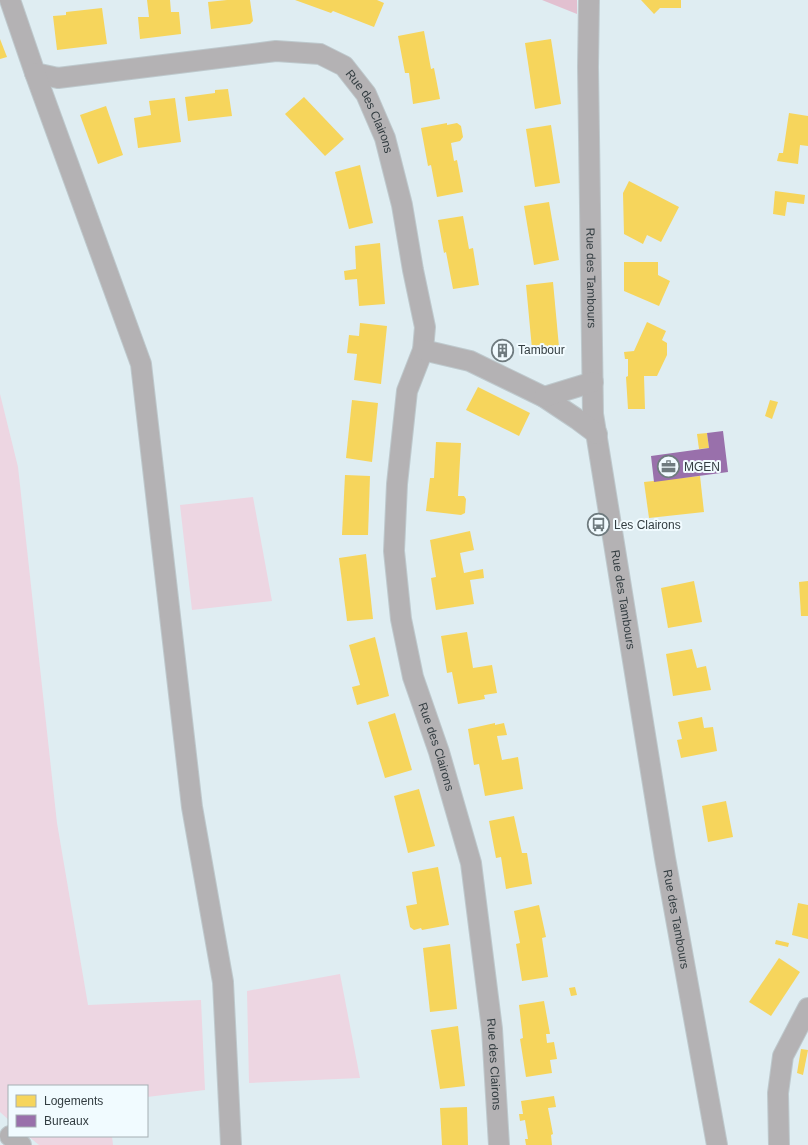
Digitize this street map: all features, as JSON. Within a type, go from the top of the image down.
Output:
[{"type":"street","points":[[10,0],[141,364],[192,807],[223,982],[231,1145]]},
{"type":"street","name":"Rue des Tambours","points":[[589,0],[588,67],[594,414],[665,858],[717,1145]]},
{"type":"street","name":"Rue des Clairons","points":[[35,73],[58,78],[276,51],[320,54],[344,66],[366,94],[385,138],[402,205],[413,270],[425,327],[423,350],[407,391],[397,484],[394,551],[401,619],[413,677],[439,752],[471,863],[492,1029],[499,1145]]},
{"type":"street","points":[[423,350],[470,361],[544,397],[597,434]]},
{"type":"street","points":[[544,397],[593,382]]},
{"type":"street","points":[[779,1145],[778,1092],[783,1056],[808,1008]]},
{"type":"street","points":[[0,1128],[8,1135]]},
{"type":"street","points":[[10,1137],[21,1145]]},
{"type":"shaded area","points":[[542,0],[577,0],[577,14]]},
{"type":"shaded area","points":[[0,394],[18,467],[57,823],[88,1005],[201,1000],[205,1090],[148,1097],[148,1085],[8,1085],[8,1119],[0,1112]]},
{"type":"shaded area","points":[[253,497],[272,601],[192,610],[180,505]]},
{"type":"shaded area","points":[[340,974],[360,1078],[249,1083],[247,991]]},
{"type":"shaded area","points":[[29,1137],[112,1137],[113,1145],[39,1145]]},
{"type":"building: Logements","points":[[147,0],[170,0],[171,12],[179,12],[181,34],[140,39],[138,17],[149,17]]},
{"type":"building: Logements","points":[[250,0],[253,21],[250,24],[211,29],[208,2]]},
{"type":"building: Logements","points":[[295,0],[377,0],[384,3],[374,27],[333,11],[331,13]]},
{"type":"building: Logements","points":[[641,0],[681,0],[681,8],[660,8],[654,14]]},
{"type":"building: Logements","points":[[102,8],[107,44],[57,50],[53,16],[66,15],[66,12]]},
{"type":"building: Logements","points":[[424,31],[431,69],[434,68],[440,99],[413,104],[409,73],[405,73],[398,36]]},
{"type":"building: Logements","points":[[0,39],[7,57],[0,59]]},
{"type":"building: Logements","points":[[551,39],[561,104],[535,109],[525,43]]},
{"type":"building: Logements","points":[[228,89],[232,116],[188,121],[185,97],[215,93],[215,90]]},
{"type":"building: Logements","points":[[304,97],[344,139],[325,156],[285,114]]},
{"type":"building: Logements","points":[[175,98],[181,142],[138,148],[134,118],[151,115],[149,101]]},
{"type":"building: Logements","points":[[106,106],[123,155],[98,164],[80,115]]},
{"type":"building: Logements","points":[[789,113],[808,116],[808,146],[800,145],[798,164],[777,161],[779,153],[783,153]]},
{"type":"building: Logements","points":[[447,123],[447,125],[457,123],[461,126],[463,137],[460,141],[451,143],[454,161],[457,160],[463,192],[437,197],[431,165],[428,166],[421,128]]},
{"type":"building: Logements","points":[[551,125],[560,183],[535,187],[526,129]]},
{"type":"building: Logements","points":[[360,165],[373,223],[349,229],[335,172]]},
{"type":"building: Logements","points":[[629,181],[679,207],[661,242],[647,235],[643,244],[624,234],[623,193]]},
{"type":"building: Logements","points":[[775,191],[805,195],[804,204],[787,202],[785,216],[773,214]]},
{"type":"building: Logements","points":[[549,202],[559,260],[534,265],[524,206]]},
{"type":"building: Logements","points":[[463,216],[469,249],[473,248],[479,285],[453,289],[438,220]]},
{"type":"building: Logements","points":[[380,243],[385,304],[359,306],[357,279],[345,280],[344,271],[356,269],[355,246]]},
{"type":"building: Logements","points":[[624,262],[658,262],[658,275],[670,281],[659,306],[624,291]]},
{"type":"building: Logements","points":[[553,282],[559,347],[532,349],[526,285]]},
{"type":"building: Logements","points":[[647,322],[666,331],[662,340],[667,343],[667,355],[657,376],[644,376],[645,409],[628,409],[626,377],[628,376],[628,359],[625,359],[624,352],[634,351]]},
{"type":"building: Logements","points":[[360,323],[387,326],[381,384],[354,380],[357,354],[347,353],[349,335],[359,336]]},
{"type":"building: Logements","name":"Tambour","points":[[499,341],[510,346],[504,359],[493,353]]},
{"type":"building: Logements","points":[[478,387],[530,413],[519,436],[466,410]]},
{"type":"building: Logements","points":[[352,400],[378,403],[372,462],[346,458]]},
{"type":"building: Logements","points":[[770,400],[778,402],[772,419],[765,416]]},
{"type":"building: Logements","points":[[707,433],[709,448],[699,449],[697,434]]},
{"type":"building: Logements","points":[[436,442],[461,443],[458,496],[464,496],[466,499],[465,513],[461,515],[426,511],[430,478],[434,478]]},
{"type":"building: Logements","points":[[345,475],[370,476],[368,535],[342,535]]},
{"type":"building: Logements","points":[[700,476],[704,512],[649,518],[644,482]]},
{"type":"building: Logements","points":[[470,531],[474,550],[460,553],[464,573],[483,569],[484,578],[470,580],[474,604],[436,610],[431,578],[436,577],[430,540]]},
{"type":"building: Logements","points":[[366,554],[373,619],[347,621],[339,558]]},
{"type":"building: Logements","points":[[694,581],[702,622],[668,628],[661,588]]},
{"type":"building: Logements","points":[[808,581],[808,616],[801,616],[799,582]]},
{"type":"building: Logements","points":[[467,632],[473,668],[492,665],[497,693],[484,695],[485,699],[458,704],[452,672],[447,673],[441,636]]},
{"type":"building: Logements","points":[[375,637],[389,696],[357,705],[352,687],[360,685],[349,645]]},
{"type":"building: Logements","points":[[692,649],[697,668],[706,666],[711,690],[673,696],[666,654]]},
{"type":"building: Logements","points":[[395,713],[412,770],[385,778],[368,722]]},
{"type":"building: Logements","points":[[702,717],[704,728],[713,727],[717,751],[681,758],[677,740],[682,739],[678,722]]},
{"type":"building: Logements","points":[[495,723],[495,725],[504,723],[507,735],[497,736],[502,760],[518,757],[523,789],[485,796],[479,764],[474,765],[468,729]]},
{"type":"building: Logements","points":[[419,789],[435,846],[408,853],[394,796]]},
{"type":"building: Logements","points":[[726,801],[733,837],[708,842],[702,806]]},
{"type":"building: Logements","points":[[514,816],[522,853],[527,853],[532,884],[506,889],[501,857],[496,858],[489,821]]},
{"type":"building: Logements","points":[[438,867],[449,925],[414,930],[410,927],[406,906],[417,904],[412,872]]},
{"type":"building: Logements","points":[[798,903],[808,905],[808,939],[792,935]]},
{"type":"building: Logements","points":[[539,905],[546,937],[542,938],[548,977],[522,981],[516,944],[520,943],[514,911]]},
{"type":"building: Logements","points":[[776,940],[789,943],[788,947],[775,944]]},
{"type":"building: Logements","points":[[450,944],[457,1009],[430,1012],[423,948]]},
{"type":"building: Logements","points":[[779,958],[800,972],[771,1016],[749,1002]]},
{"type":"building: Logements","points":[[575,987],[577,995],[571,996],[569,988]]},
{"type":"building: Logements","points":[[544,1001],[550,1034],[546,1034],[547,1043],[554,1042],[557,1059],[550,1060],[552,1073],[526,1077],[520,1039],[523,1038],[519,1005]]},
{"type":"building: Logements","points":[[458,1026],[465,1086],[440,1089],[431,1030]]},
{"type":"building: Logements","points":[[801,1049],[808,1050],[803,1075],[797,1073]]},
{"type":"building: Logements","points":[[554,1096],[556,1107],[548,1108],[553,1134],[551,1135],[552,1145],[526,1145],[525,1139],[528,1139],[525,1120],[520,1121],[519,1114],[523,1114],[521,1101]]},
{"type":"building: Logements","points":[[467,1107],[468,1145],[442,1145],[440,1108]]},
{"type":"building: Bureaux","points":[[723,431],[728,472],[654,482],[651,456],[709,448],[707,433]]},
{"type":"place","name":"Tambour","points":[[502,350]]},
{"type":"place","name":"MGEN","points":[[669,467]]},
{"type":"place","name":"Les Clairons","points":[[598,525]]}]
